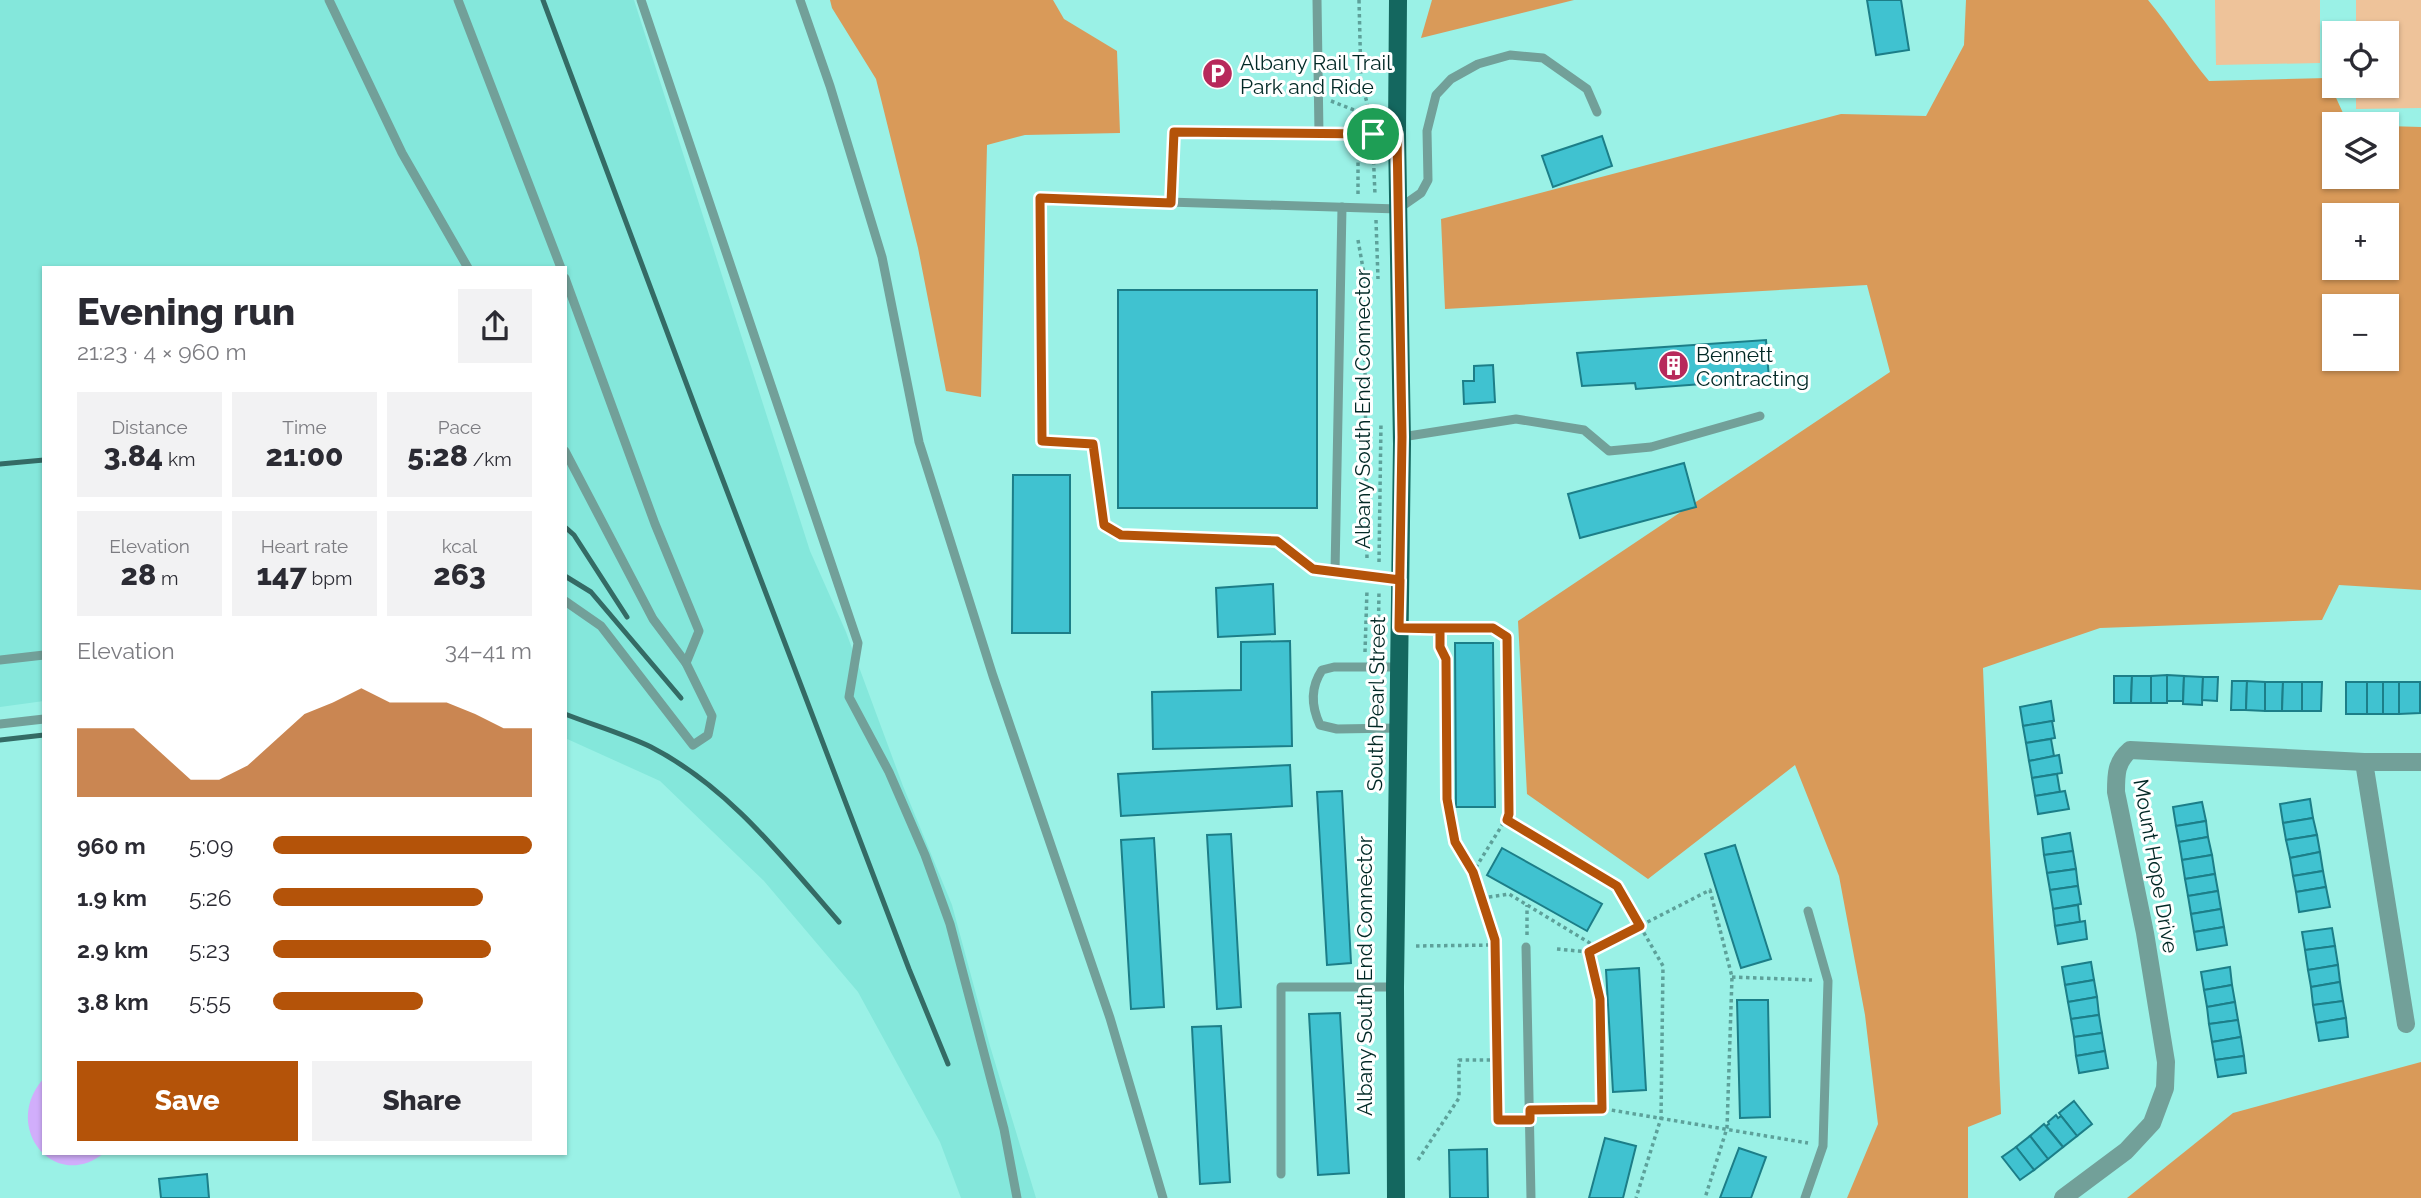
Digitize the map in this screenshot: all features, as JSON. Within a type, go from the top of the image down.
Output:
[{"type":"main road","name":"South Pearl Street","points":[[1396,1198],[1395,986],[1402,437],[1397,134],[1398,0]]},
{"type":"street","name":"Mount Hope Drive","points":[[2063,1198],[2126,1151],[2152,1123],[2165,1088],[2166,1062],[2145,933],[2116,792],[2116,773],[2121,758],[2130,750],[2364,762],[2421,762]]},
{"type":"street","points":[[2364,762],[2406,1024]]},
{"type":"lane","points":[[329,0],[402,153],[467,266]]},
{"type":"lane","points":[[458,0],[560,266]]},
{"type":"lane","points":[[641,0],[858,643],[849,697],[889,772],[925,855],[950,924],[1004,1129],[1017,1198]]},
{"type":"lane","points":[[800,0],[830,86],[882,257],[919,442],[1009,725],[1110,1018],[1163,1198]]},
{"type":"lane","points":[[1317,0],[1319,134]]},
{"type":"lane","points":[[1400,580],[1313,569],[1277,541],[1121,535],[1104,525],[1093,444],[1042,441],[1040,198],[1398,209],[1422,193],[1428,180],[1427,131],[1436,95],[1451,79],[1478,64],[1510,55],[1543,58],[1587,89],[1597,111]]},
{"type":"lane","points":[[1171,203],[1174,132],[1397,134]]},
{"type":"lane","points":[[1335,572],[1342,207]]},
{"type":"lane","points":[[567,283],[655,524],[699,631],[685,663]]},
{"type":"lane","points":[[1402,437],[1516,419],[1584,430],[1609,451],[1651,447],[1760,416]]},
{"type":"lane","points":[[567,455],[653,619],[685,663],[712,716],[708,735],[693,745],[601,626],[567,602]]},
{"type":"lane","points":[[0,660],[42,655]]},
{"type":"lane","points":[[1398,728],[1337,729],[1321,725],[1313,710],[1314,681],[1322,670],[1334,667],[1399,667]]},
{"type":"lane","points":[[0,724],[42,719]]},
{"type":"lane","points":[[1805,1198],[1823,1146],[1828,981],[1808,911]]},
{"type":"lane","points":[[1526,947],[1531,1198]]},
{"type":"lane","points":[[1281,1174],[1281,987],[1395,986]]},
{"type":"path","name":"Albany South End Connector","points":[[1359,0],[1361,80],[1371,113],[1373,134],[1379,287]]},
{"type":"path","name":"Albany South End Connector","points":[[1378,667],[1381,419]]},
{"type":"path","points":[[1399,628],[1493,628],[1507,637],[1509,814],[1473,872]]},
{"type":"path","points":[[1440,629],[1440,647],[1446,659],[1447,799],[1455,842],[1473,872],[1495,945],[1498,1120],[1602,1109],[1823,1146]]},
{"type":"path","points":[[1507,820],[1617,886],[1663,966],[1661,1118],[1636,1198]]},
{"type":"path","points":[[1557,949],[1589,952],[1710,890],[1732,978],[1727,1128],[1705,1198]]},
{"type":"path","points":[[1482,898],[1509,894],[1598,948]]},
{"type":"path","points":[[1526,947],[1527,905]]},
{"type":"path","points":[[1416,946],[1495,945]]},
{"type":"path","points":[[1589,952],[1600,999],[1602,1109]]},
{"type":"path","points":[[1732,978],[1828,981]]},
{"type":"path","points":[[1419,1160],[1459,1098],[1460,1060],[1498,1060]]},
{"type":"shaded area","points":[[0,0],[634,0],[810,551],[846,632],[903,786],[952,905],[990,1046],[1036,1198],[961,1198],[940,1142],[858,992],[764,881],[660,781],[567,739],[567,266],[42,266],[42,701],[0,707]]},
{"type":"shaded area","points":[[830,0],[1053,0],[1064,19],[1117,51],[1120,133],[1025,135],[987,145],[981,397],[946,391],[918,248],[876,79],[832,8]]},
{"type":"shaded area","points":[[1432,0],[1574,0],[1421,38]]},
{"type":"shaded area","points":[[1966,0],[2148,0],[2209,81],[2322,78],[2322,98],[2336,98],[2343,112],[2322,112],[2322,189],[2399,189],[2399,126],[2421,127],[2421,590],[2339,585],[2322,620],[2100,628],[1983,668],[2001,1114],[1968,1127],[1968,1198],[1847,1198],[1878,1124],[1865,1015],[1839,876],[1795,765],[1648,879],[1527,794],[1518,621],[1890,372],[1867,285],[1445,309],[1441,219],[1841,114],[1926,116],[1964,45]]},
{"type":"shaded area","points":[[2215,0],[2320,0],[2320,63],[2216,65]]},
{"type":"shaded area","points":[[2356,0],[2421,0],[2421,108],[2356,109],[2356,98],[2399,98],[2399,21],[2356,21]]},
{"type":"shaded area","points":[[2421,1062],[2421,1198],[2127,1198],[2233,1113]]},
{"type":"shaded area","points":[[42,1081],[42,1152],[31,1134],[28,1116],[32,1097]]},
{"type":"shaded area","points":[[46,1155],[100,1155],[86,1163],[68,1165]]},
{"type":"building","points":[[1867,0],[1901,0],[1909,50],[1876,55]]},
{"type":"building","points":[[1602,136],[1612,166],[1553,187],[1542,156]]},
{"type":"building","points":[[1118,290],[1317,290],[1317,508],[1118,508]]},
{"type":"building","name":"Bennett Contracting","points":[[1766,340],[1769,379],[1636,389],[1635,383],[1582,386],[1577,353]]},
{"type":"building","points":[[1493,365],[1495,402],[1464,404],[1463,381],[1474,381],[1474,366]]},
{"type":"building","points":[[1684,463],[1696,507],[1580,538],[1568,494]]},
{"type":"building","points":[[1013,475],[1070,475],[1070,633],[1012,633]]},
{"type":"building","points":[[1273,584],[1275,634],[1218,637],[1216,588]]},
{"type":"building","points":[[1290,641],[1292,746],[1153,749],[1152,692],[1241,690],[1241,642]]},
{"type":"building","points":[[1455,643],[1493,643],[1495,807],[1456,807]]},
{"type":"building","points":[[2167,675],[2184,676],[2183,701],[2166,701]]},
{"type":"building","points":[[2167,675],[2167,703],[2151,703],[2151,676]]},
{"type":"building","points":[[2114,676],[2132,676],[2131,703],[2114,703]]},
{"type":"building","points":[[2132,676],[2151,676],[2151,703],[2131,703]]},
{"type":"building","points":[[2184,676],[2203,677],[2202,705],[2183,704]]},
{"type":"building","points":[[2203,677],[2218,677],[2217,701],[2202,700]]},
{"type":"building","points":[[2232,681],[2247,681],[2246,710],[2231,710]]},
{"type":"building","points":[[2247,681],[2265,682],[2265,711],[2246,710]]},
{"type":"building","points":[[2265,682],[2283,682],[2282,711],[2265,711]]},
{"type":"building","points":[[2283,682],[2302,682],[2302,711],[2282,711]]},
{"type":"building","points":[[2302,682],[2322,682],[2321,711],[2302,711]]},
{"type":"building","points":[[2346,682],[2367,682],[2367,714],[2346,714]]},
{"type":"building","points":[[2367,682],[2383,682],[2383,714],[2367,714]]},
{"type":"building","points":[[2383,682],[2399,682],[2399,714],[2383,714]]},
{"type":"building","points":[[2399,682],[2420,682],[2420,713],[2399,714]]},
{"type":"building","points":[[2051,701],[2054,721],[2023,726],[2020,707]]},
{"type":"building","points":[[2052,721],[2055,738],[2026,743],[2023,726]]},
{"type":"building","points":[[2051,739],[2054,756],[2029,761],[2026,743]]},
{"type":"building","points":[[2059,755],[2062,773],[2032,778],[2029,761]]},
{"type":"building","points":[[1290,765],[1292,806],[1121,816],[1118,774]]},
{"type":"building","points":[[2057,774],[2060,792],[2035,796],[2032,778]]},
{"type":"building","points":[[1342,791],[1351,963],[1327,965],[1317,792]]},
{"type":"building","points":[[2065,791],[2069,809],[2038,814],[2035,796]]},
{"type":"building","points":[[2310,799],[2313,818],[2283,823],[2280,804]]},
{"type":"building","points":[[2202,802],[2206,821],[2176,826],[2173,807]]},
{"type":"building","points":[[2313,818],[2317,835],[2286,840],[2283,823]]},
{"type":"building","points":[[2206,821],[2208,837],[2179,842],[2176,826]]},
{"type":"building","points":[[2070,833],[2073,851],[2044,855],[2042,838]]},
{"type":"building","points":[[1231,834],[1241,1007],[1217,1009],[1207,835]]},
{"type":"building","points":[[2317,835],[2320,852],[2290,858],[2286,840]]},
{"type":"building","points":[[2208,837],[2212,855],[2182,860],[2179,842]]},
{"type":"building","points":[[1154,838],[1164,1007],[1131,1009],[1121,840]]},
{"type":"building","points":[[1735,845],[1771,959],[1741,968],[1705,854]]},
{"type":"building","points":[[1502,848],[1602,904],[1587,931],[1487,875]]},
{"type":"building","points":[[2073,851],[2076,869],[2047,873],[2044,855]]},
{"type":"building","points":[[2320,852],[2323,871],[2293,876],[2290,858]]},
{"type":"building","points":[[2212,855],[2215,874],[2185,879],[2182,860]]},
{"type":"building","points":[[2076,869],[2078,886],[2050,890],[2047,873]]},
{"type":"building","points":[[2323,871],[2326,887],[2296,892],[2293,876]]},
{"type":"building","points":[[2215,874],[2218,891],[2188,896],[2185,879]]},
{"type":"building","points":[[2078,886],[2081,904],[2053,909],[2050,890]]},
{"type":"building","points":[[2326,887],[2330,907],[2299,912],[2296,892]]},
{"type":"building","points":[[2218,891],[2221,909],[2191,914],[2188,896]]},
{"type":"building","points":[[2078,905],[2080,922],[2055,926],[2053,909]]},
{"type":"building","points":[[2221,909],[2224,927],[2194,932],[2191,914]]},
{"type":"building","points":[[2085,921],[2087,939],[2058,944],[2055,926]]},
{"type":"building","points":[[2224,927],[2227,945],[2197,950],[2194,932]]},
{"type":"building","points":[[2332,928],[2335,946],[2305,950],[2302,932]]},
{"type":"building","points":[[2335,946],[2338,965],[2308,970],[2305,950]]},
{"type":"building","points":[[2091,962],[2094,980],[2065,985],[2062,967]]},
{"type":"building","points":[[2338,965],[2340,982],[2311,987],[2308,970]]},
{"type":"building","points":[[2230,967],[2232,985],[2204,990],[2201,972]]},
{"type":"building","points":[[1639,968],[1646,1090],[1613,1092],[1606,970]]},
{"type":"building","points":[[2094,980],[2097,997],[2068,1002],[2065,985]]},
{"type":"building","points":[[2340,982],[2343,1001],[2313,1005],[2311,987]]},
{"type":"building","points":[[2232,985],[2235,1002],[2207,1007],[2204,990]]},
{"type":"building","points":[[2097,997],[2099,1015],[2071,1019],[2068,1002]]},
{"type":"building","points":[[1737,1000],[1768,1000],[1770,1117],[1740,1118]]},
{"type":"building","points":[[2343,1001],[2346,1018],[2316,1023],[2313,1005]]},
{"type":"building","points":[[2235,1002],[2238,1020],[2209,1024],[2207,1007]]},
{"type":"building","points":[[1340,1013],[1349,1173],[1318,1175],[1309,1014]]},
{"type":"building","points":[[2099,1015],[2102,1033],[2074,1037],[2071,1019]]},
{"type":"building","points":[[2346,1018],[2348,1037],[2319,1041],[2316,1023]]},
{"type":"building","points":[[2238,1020],[2241,1037],[2212,1042],[2209,1024]]},
{"type":"building","points":[[1221,1026],[1230,1182],[1200,1184],[1192,1027]]},
{"type":"building","points":[[2102,1033],[2105,1051],[2076,1056],[2074,1037]]},
{"type":"building","points":[[2241,1037],[2244,1056],[2215,1060],[2212,1042]]},
{"type":"building","points":[[2105,1051],[2108,1068],[2079,1073],[2076,1056]]},
{"type":"building","points":[[2244,1056],[2246,1073],[2218,1077],[2215,1060]]},
{"type":"building","points":[[2074,1101],[2092,1124],[2077,1136],[2059,1113]]},
{"type":"building","points":[[2056,1115],[2058,1118],[2061,1116],[2077,1136],[2063,1147],[2046,1126]]},
{"type":"building","points":[[2044,1124],[2063,1147],[2048,1159],[2030,1136]]},
{"type":"building","points":[[2030,1136],[2048,1159],[2034,1170],[2016,1147]]},
{"type":"building","points":[[1605,1138],[1636,1146],[1623,1198],[1589,1198]]},
{"type":"building","points":[[2016,1147],[2034,1170],[2020,1180],[2002,1157]]},
{"type":"building","points":[[1739,1148],[1766,1157],[1751,1198],[1720,1198]]},
{"type":"building","points":[[1487,1149],[1488,1198],[1450,1198],[1449,1150]]},
{"type":"building","points":[[207,1174],[209,1198],[161,1198],[159,1179]]},
{"type":"railway","points":[[543,0],[700,420],[909,969],[948,1064]]},
{"type":"railway","points":[[0,464],[42,460]]},
{"type":"railway","points":[[567,529],[574,535],[627,617]]},
{"type":"railway","points":[[567,577],[591,592],[681,698]]},
{"type":"railway","points":[[567,715],[651,747],[705,782],[753,826],[839,922]]},
{"type":"railway","points":[[0,740],[42,735]]},
{"type":"place","name":"Albany Rail Trail Park and Ride","points":[[1217,74]]},
{"type":"place","name":"Bennett Contracting","points":[[1673,366]]},
{"type":"route","points":[[1373,134],[1174,132],[1171,203],[1040,198],[1042,441],[1093,444],[1104,525],[1121,535],[1277,541],[1313,569],[1394,580],[1400,580],[1399,628],[1440,629],[1440,647],[1446,659],[1447,799],[1455,842],[1473,872],[1495,940],[1498,1120],[1530,1120],[1530,1110],[1602,1109],[1600,999],[1589,952],[1640,926],[1617,886],[1507,820],[1507,637],[1493,628],[1399,628],[1402,437],[1397,134],[1373,134]]}]
